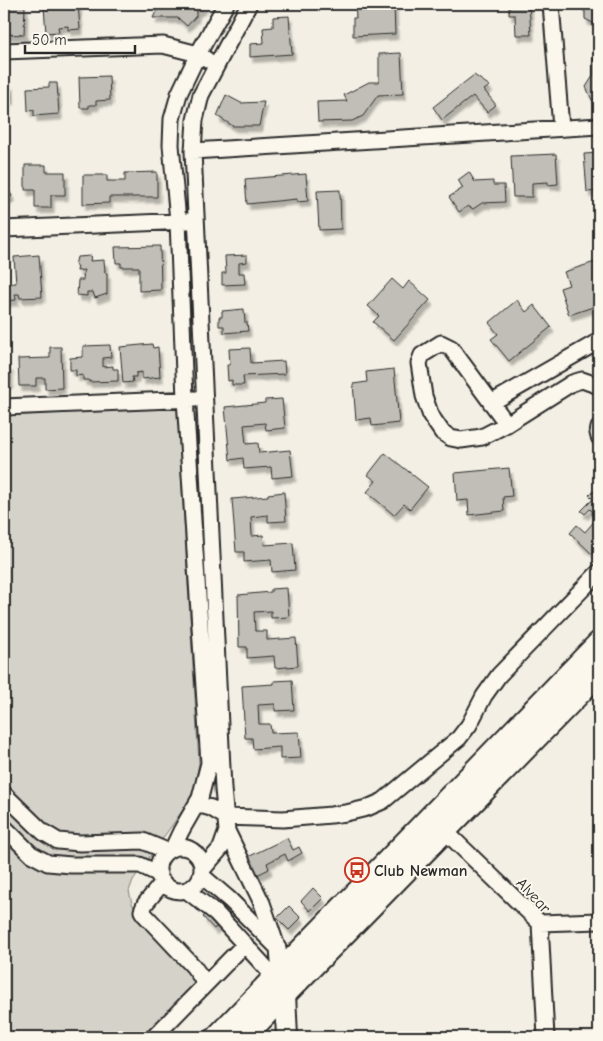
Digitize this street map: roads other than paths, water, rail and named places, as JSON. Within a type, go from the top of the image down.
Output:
[{"type":"main road","points":[[244,1037],[282,984],[599,644]]},
{"type":"main road","points":[[217,1037],[282,984],[445,831],[599,673]]},
{"type":"street","points":[[226,4],[198,54],[179,94],[172,119],[171,145],[178,222],[185,399],[209,764],[196,806],[170,849],[159,861],[158,868],[161,878],[167,887],[173,890],[186,890],[196,884],[221,848],[227,824]]},
{"type":"street","points":[[249,4],[201,95],[195,120],[193,151],[223,789],[227,824],[262,903],[278,948],[287,1037]]},
{"type":"street","points":[[551,4],[561,128]]},
{"type":"street","points":[[4,51],[163,45],[198,54],[216,67]]},
{"type":"street","points":[[193,151],[599,126]]},
{"type":"street","points":[[4,228],[196,220]]},
{"type":"street","points":[[491,403],[599,341]]},
{"type":"street","points":[[506,424],[450,348],[441,343],[422,355],[419,363],[424,396],[431,416],[442,432],[451,438],[460,440],[482,437],[506,424],[572,383],[582,380],[599,386]]},
{"type":"street","points":[[4,407],[205,398]]},
{"type":"street","points":[[599,428],[599,437]]},
{"type":"street","points":[[227,824],[331,815],[367,808],[382,801],[459,738],[470,725],[484,696],[498,675],[599,572]]},
{"type":"street","points":[[4,794],[43,832],[58,841],[80,843],[143,841],[170,849],[180,846],[194,851],[201,863],[202,873],[278,948]]},
{"type":"street","points":[[196,806],[211,808],[227,824]]},
{"type":"street","points":[[4,827],[31,854],[48,863],[140,865],[161,878]]},
{"type":"street","name":"Alvear","points":[[445,831],[540,923],[546,1037]]},
{"type":"street","points":[[161,878],[142,911],[193,966],[201,977],[204,986]]},
{"type":"street","points":[[186,890],[216,914],[282,984]]},
{"type":"street","points":[[540,923],[599,921]]},
{"type":"street","points":[[154,1037],[245,944]]},
{"type":"place","name":"Club Newman","points":[[357,870]]}]
